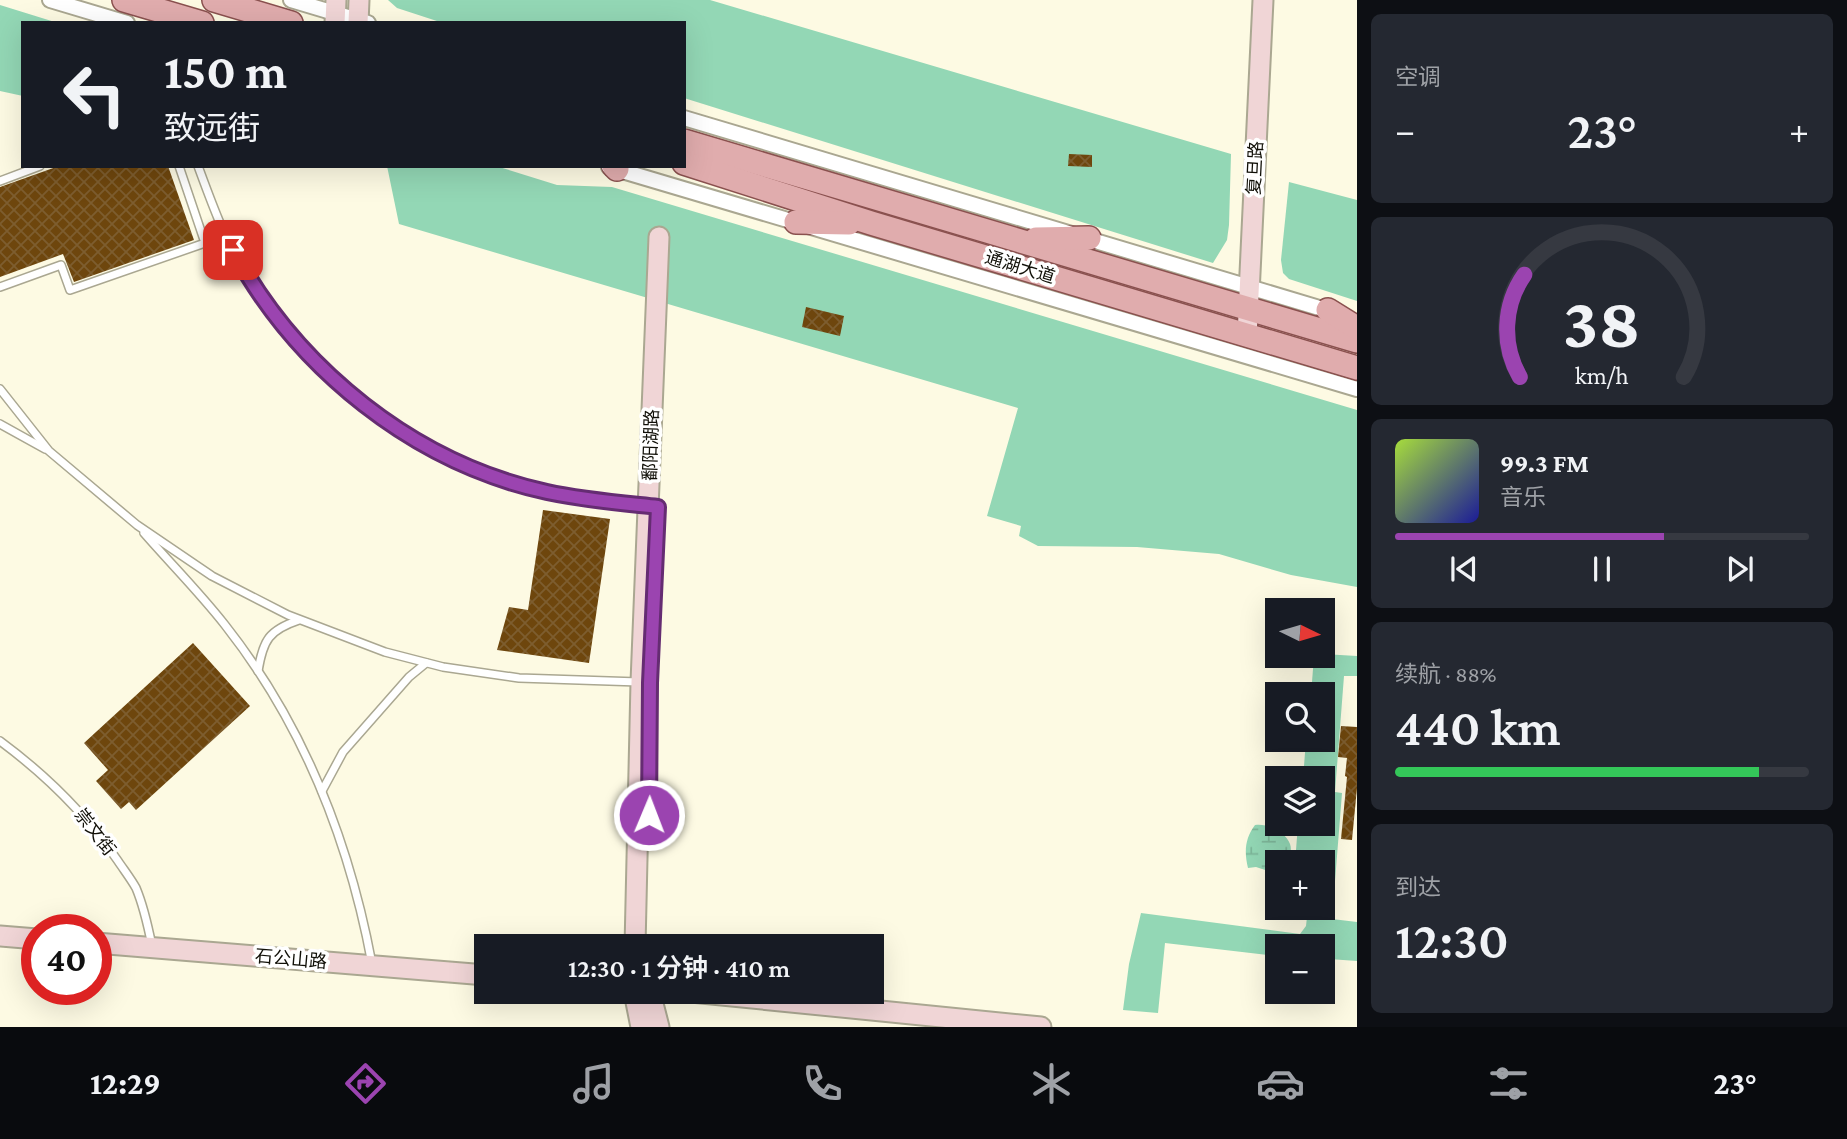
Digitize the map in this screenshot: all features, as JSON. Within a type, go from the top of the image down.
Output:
[{"type":"main road","points":[[124,0],[195,21]]},
{"type":"main road","points":[[214,0],[248,17],[277,21]]},
{"type":"main road","points":[[686,131],[720,152]]},
{"type":"main road","name":"通湖大道","points":[[686,142],[1012,239],[1249,298],[1357,341]]},
{"type":"main road","name":"通湖大道","points":[[686,164],[872,223],[1357,368]]},
{"type":"main road","points":[[796,222],[872,223]]},
{"type":"main road","points":[[1012,239],[1089,238]]},
{"type":"main road","points":[[1328,310],[1357,328]]},
{"type":"main road","points":[[1328,360],[1357,377]]},
{"type":"street","points":[[50,0],[120,21]]},
{"type":"street","points":[[291,0],[359,21]]},
{"type":"street","points":[[359,0],[362,21]]},
{"type":"street","name":"复旦路","points":[[1248,335],[1263,0]]},
{"type":"street","points":[[686,119],[1089,238],[1249,298],[1328,310],[1357,319]]},
{"type":"street","points":[[616,168],[1357,389]]},
{"type":"street","name":"鄱阳湖路","points":[[636,934],[664,237]]},
{"type":"street","name":"鄱阳湖路","points":[[646,682],[648,934]]},
{"type":"street","points":[[0,936],[21,938]]},
{"type":"street","name":"石公山路","points":[[112,944],[474,974]]},
{"type":"street","points":[[636,1004],[641,1027]]},
{"type":"street","points":[[653,1004],[659,1027]]},
{"type":"street","points":[[811,1004],[1041,1027]]},
{"type":"lane","points":[[0,181],[35,168]]},
{"type":"lane","points":[[0,287],[61,265],[70,290],[205,243],[180,168]]},
{"type":"lane","points":[[199,168],[219,222],[247,276],[281,323],[363,406],[417,441],[478,470],[513,483],[581,498],[653,506]]},
{"type":"lane","points":[[0,389],[48,451]]},
{"type":"lane","points":[[0,424],[48,451],[137,525],[212,576],[299,619],[385,652],[426,663],[519,678],[646,682]]},
{"type":"lane","points":[[137,525],[225,625],[299,736],[322,791],[363,914],[372,965]]},
{"type":"lane","points":[[258,671],[261,650],[270,634],[281,625],[299,619]]},
{"type":"lane","points":[[322,791],[343,752],[409,677],[426,663]]},
{"type":"lane","name":"崇文街","points":[[0,741],[72,802],[101,836],[135,887],[145,913],[152,948]]},
{"type":"green space","points":[[388,0],[710,0],[1231,154],[1227,240],[1213,263],[686,99],[686,21],[437,21],[397,8]]},
{"type":"green space","points":[[0,5],[52,21],[21,21],[21,96],[0,91]]},
{"type":"green space","points":[[387,168],[502,168],[557,185],[612,187],[1357,410],[1357,587],[1291,575],[1219,554],[1137,547],[1038,546],[1019,536],[1021,526],[987,516],[1018,408],[399,224]]},
{"type":"green space","points":[[1289,182],[1357,200],[1357,301],[1289,279],[1283,273],[1281,260]]},
{"type":"green space","points":[[1335,655],[1357,656],[1357,676],[1344,676],[1335,792],[1335,766],[1304,766],[1305,752],[1335,752],[1335,682],[1312,682],[1313,668],[1335,668]]},
{"type":"green space","points":[[1335,792],[1342,793],[1335,881],[1335,850],[1296,850],[1297,836],[1335,836]]},
{"type":"green space","points":[[1255,825],[1265,825],[1265,836],[1285,836],[1291,850],[1265,850],[1265,870],[1248,868],[1246,845]]},
{"type":"green space","points":[[1141,913],[1300,934],[1265,934],[1265,955],[1165,943],[1158,1013],[1123,1010],[1129,964]]},
{"type":"green space","points":[[1307,920],[1357,922],[1357,961],[1335,959],[1335,934],[1300,934]]},
{"type":"building","points":[[1069,154],[1092,155],[1092,167],[1068,166]]},
{"type":"building","points":[[53,168],[169,168],[194,240],[74,282],[63,254],[0,277],[0,187]]},
{"type":"building","points":[[806,307],[844,316],[840,336],[802,327]]},
{"type":"building","points":[[543,510],[610,519],[589,663],[497,650],[509,607],[528,610]]},
{"type":"building","points":[[193,643],[250,706],[136,810],[129,802],[121,809],[96,781],[108,770],[84,743]]},
{"type":"building","points":[[1341,726],[1357,727],[1357,788],[1352,840],[1341,839],[1347,758],[1338,757]]},
{"type":"route","points":[[233,250],[247,276],[281,323],[311,356],[363,406],[417,441],[478,470],[545,492],[658,507],[650,683],[649,815]]}]
